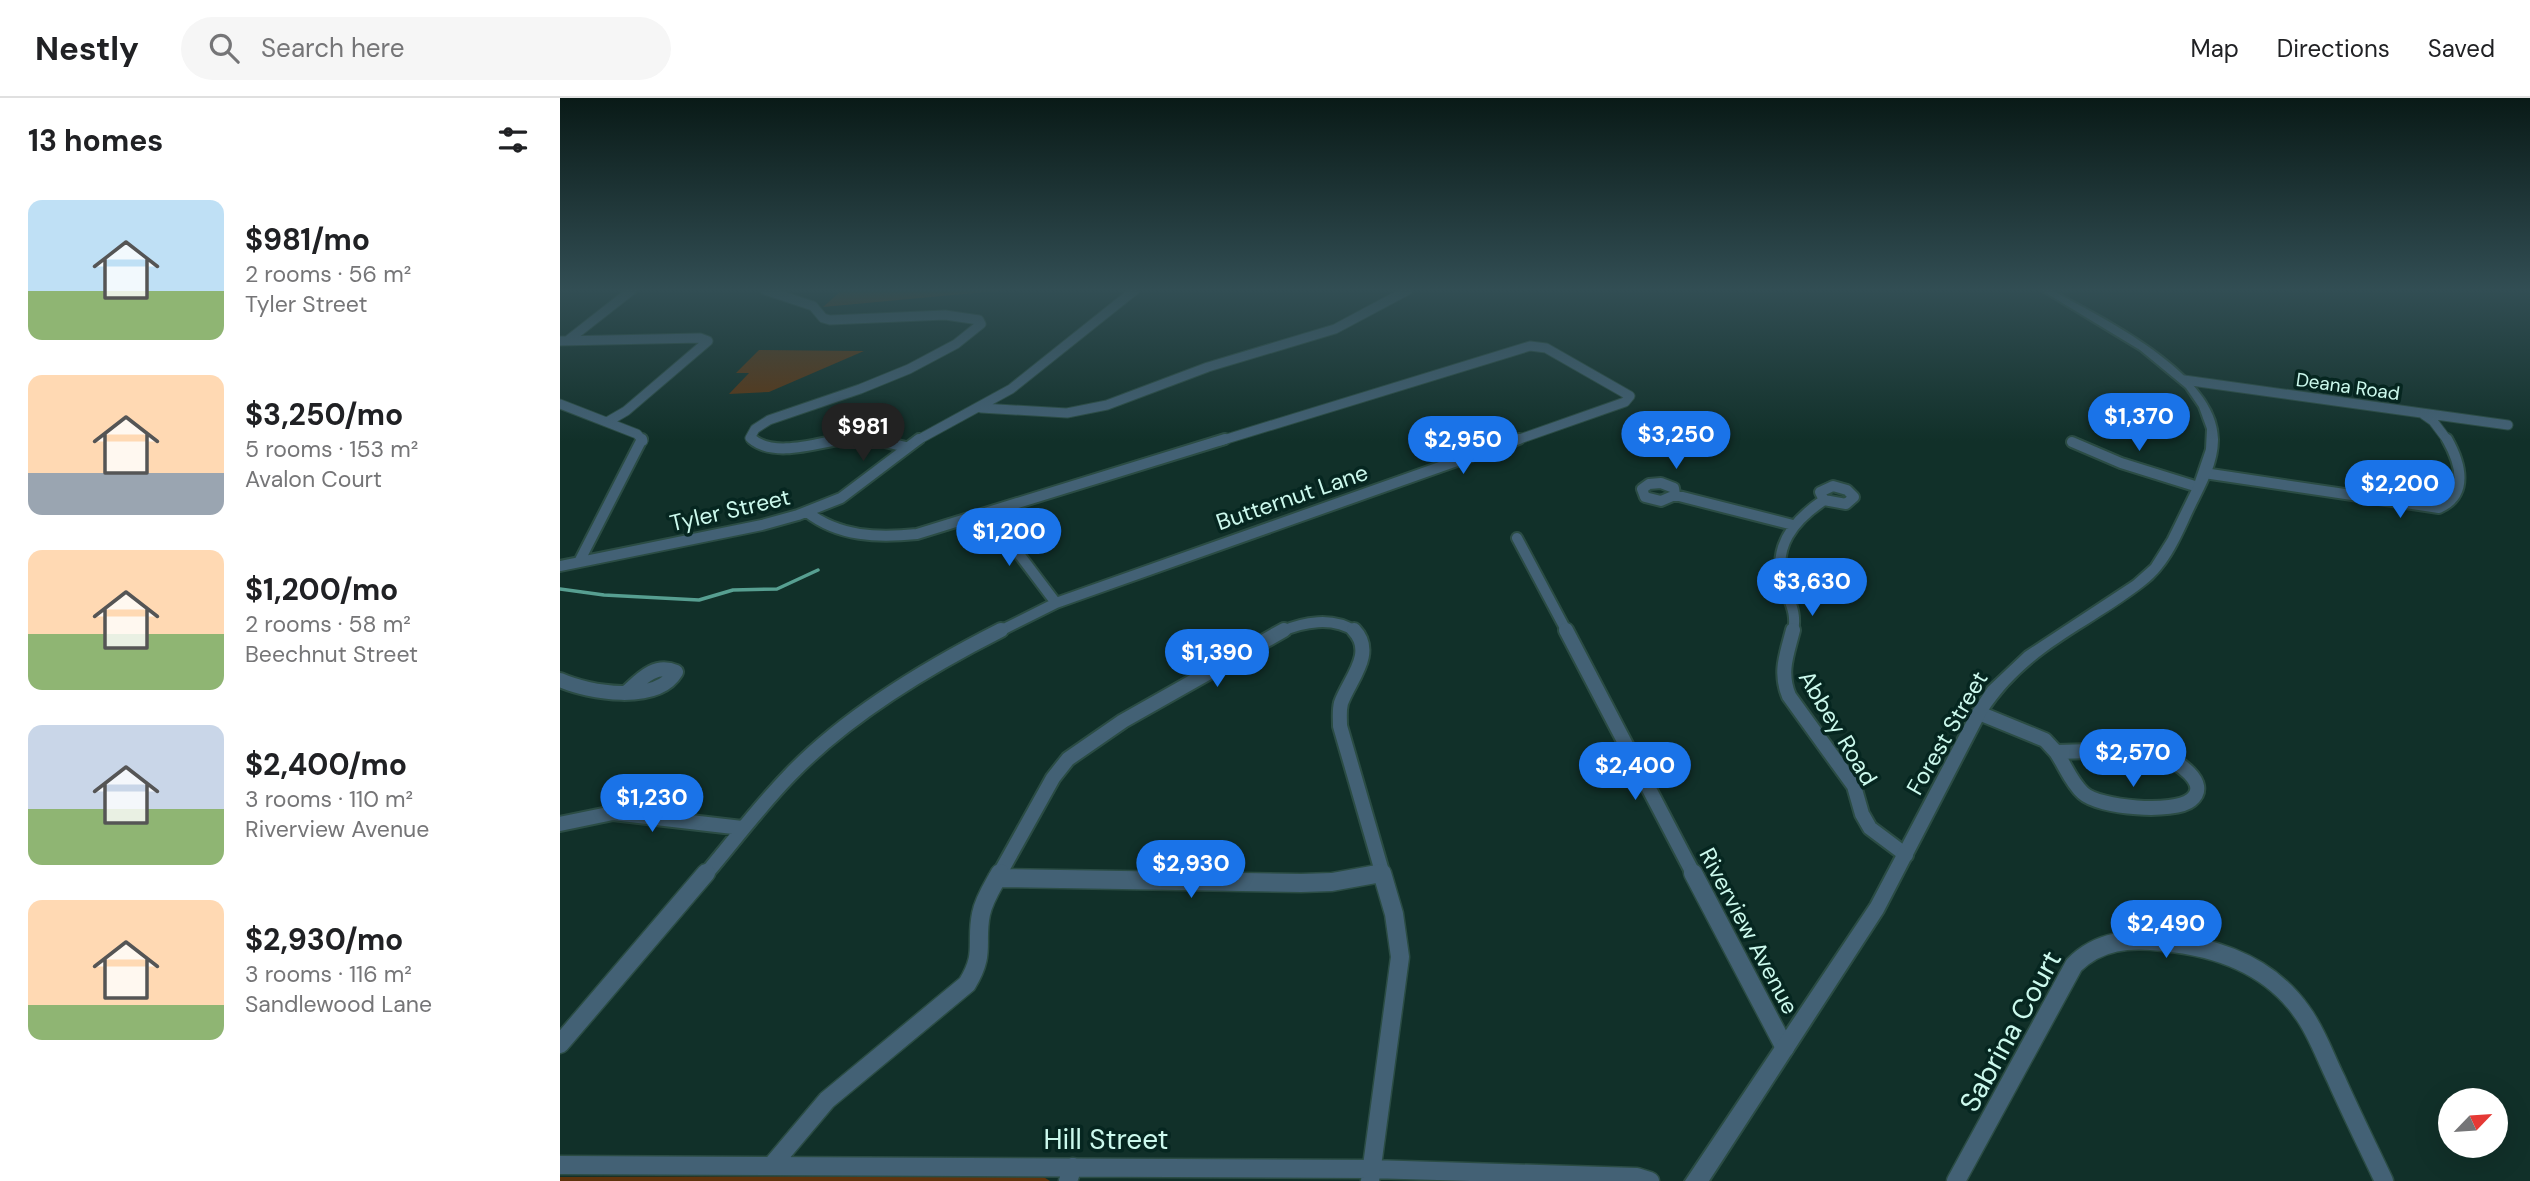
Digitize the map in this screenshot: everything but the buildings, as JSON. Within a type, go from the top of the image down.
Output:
[{"type":"street","points":[[564,341],[585,341]]},
{"type":"street","points":[[607,422],[626,411],[707,341]]},
{"type":"street","points":[[906,447],[856,438],[766,448],[753,443],[751,436],[758,426],[775,417],[824,403],[921,363],[959,341]]},
{"type":"street","name":"Tyler Street","points":[[560,566],[762,525],[807,512],[848,494],[906,447],[980,408],[1046,363],[1073,341]]},
{"type":"street","points":[[980,408],[1067,413],[1107,405],[1208,367],[1296,341]]},
{"type":"street","name":"Forest Street","points":[[1696,1181],[1842,964],[1906,855],[1979,713],[1997,684],[2023,658],[2153,571],[2168,552],[2211,453],[2212,428],[2203,407],[2184,380],[2130,341]]},
{"type":"street","name":"Butternut Lane","points":[[560,1044],[790,775],[818,749],[878,702],[946,658],[1056,603],[1625,402],[1630,396],[1546,348],[1525,347],[934,530],[901,536],[835,528],[819,522],[807,512]]},
{"type":"street","name":"Deana Road","points":[[2184,380],[2508,425]]},
{"type":"street","points":[[560,404],[637,434],[643,441],[579,562]]},
{"type":"street","points":[[2073,442],[2121,463],[2201,480],[2439,508],[2449,506],[2455,501],[2461,485],[2459,468],[2434,420],[2423,414]]},
{"type":"street","points":[[1675,495],[1793,525]]},
{"type":"street","name":"Abbey Road","points":[[1824,500],[1805,512],[1783,541],[1780,558],[1783,583],[1796,620],[1783,667],[1783,682],[1789,696],[1854,786],[1862,814],[1870,828],[1906,855]]},
{"type":"street","points":[[988,513],[1056,603]]},
{"type":"street","name":"Riverview Avenue","points":[[1517,538],[1785,1048]]},
{"type":"street","points":[[773,1164],[827,1100],[967,984],[981,958],[979,914],[1053,778],[1079,749],[1280,632],[1320,621],[1348,626],[1363,643],[1363,657],[1340,708],[1340,726],[1394,914],[1400,957],[1371,1175]]},
{"type":"street","points":[[560,680],[587,690],[628,691]]},
{"type":"street","points":[[1979,713],[2040,737],[2056,752],[2075,786],[2084,794],[2103,803],[2122,806],[2179,804],[2192,799],[2196,793],[2195,781],[2189,772],[2175,761],[2157,753],[2056,752]]},
{"type":"street","points":[[560,824],[597,814],[621,813],[742,828]]},
{"type":"street","points":[[997,878],[1301,883],[1332,882],[1382,873]]},
{"type":"street","name":"Sabrina Court","points":[[1956,1181],[2074,965],[2084,954],[2096,947],[2129,939],[2182,942],[2213,948],[2252,966],[2289,996],[2313,1030],[2384,1181]]},
{"type":"street","name":"Hill Street","points":[[560,1165],[773,1164],[1070,1174],[1553,1173],[1637,1177],[1650,1181]]},
{"type":"shaded area","points":[[759,350],[864,351],[769,392],[729,394],[749,373],[736,373]]},
{"type":"shaded area","points":[[1042,1176],[1050,1181],[560,1181],[560,1177]]},
{"type":"waterway","points":[[560,589],[604,595],[699,600],[733,590],[777,589],[818,570]]}]
